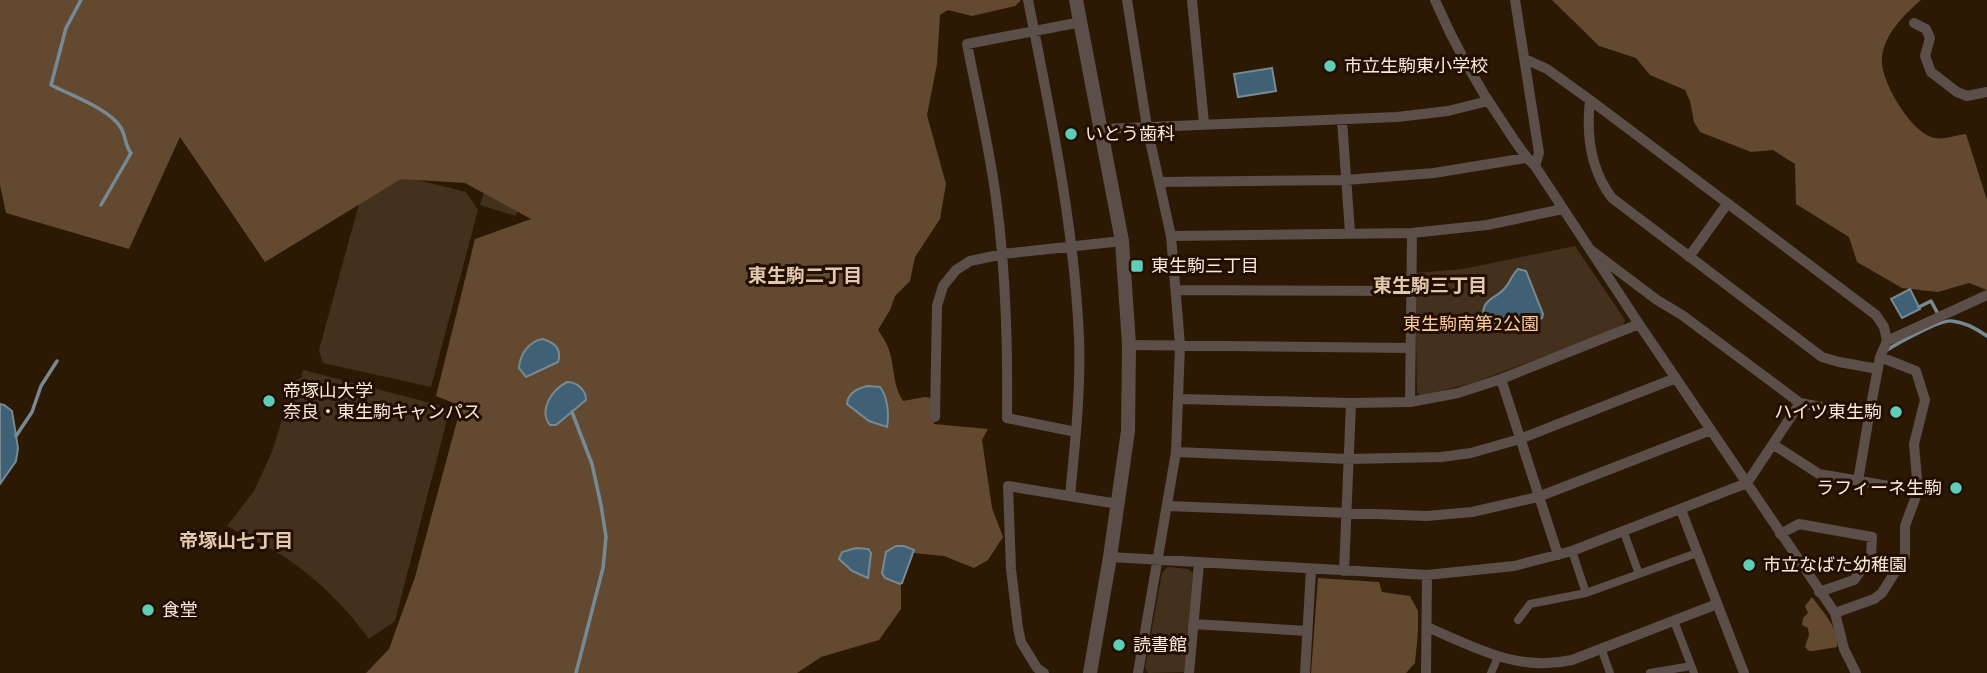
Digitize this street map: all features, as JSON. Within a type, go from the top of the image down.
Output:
[{"type":"street","points":[[1028,0],[1072,246],[1079,339],[1076,432],[1070,496]]},
{"type":"street","points":[[1076,0],[1122,241],[1129,345],[1128,431],[1090,673]]},
{"type":"street","points":[[1127,0],[1147,127],[1171,236],[1181,345],[1176,452],[1138,673]]},
{"type":"street","points":[[1192,0],[1204,123]]},
{"type":"street","points":[[1435,0],[1456,49],[1488,101],[1535,166],[1835,613],[1844,649],[1856,673]]},
{"type":"street","points":[[1515,0],[1539,153],[1535,166]]},
{"type":"street","points":[[1076,432],[1006,418],[1008,368],[1003,254],[996,195],[967,44],[1081,22]]},
{"type":"street","points":[[1914,23],[1926,29],[1930,38],[1925,55],[1931,72],[1957,92],[1967,96],[1987,92]]},
{"type":"street","points":[[1525,59],[1547,69],[1590,100],[1876,315],[1884,327],[1887,341],[1880,357],[1857,481]]},
{"type":"street","points":[[1590,100],[1589,139],[1593,160],[1604,187],[1612,198],[1822,357],[1878,369]]},
{"type":"street","points":[[1101,129],[1204,123],[1342,120],[1448,111],[1488,101]]},
{"type":"street","points":[[1342,120],[1350,233]]},
{"type":"street","points":[[1160,182],[1346,180],[1434,173],[1527,158]]},
{"type":"street","points":[[1689,257],[1727,204]]},
{"type":"street","points":[[1171,236],[1412,233],[1487,225],[1563,209]]},
{"type":"street","points":[[1410,402],[1412,233]]},
{"type":"street","points":[[935,417],[937,306],[943,286],[956,270],[970,261],[1003,254],[1122,241]]},
{"type":"street","points":[[1592,251],[1800,403],[1869,416]]},
{"type":"street","points":[[1176,290],[1410,291]]},
{"type":"street","points":[[1887,341],[1987,295]]},
{"type":"street","points":[[1180,399],[1410,402],[1458,393],[1501,379],[1639,324]]},
{"type":"street","points":[[1129,345],[1410,348]]},
{"type":"street","points":[[1835,613],[1874,599],[1882,593],[1905,556],[1905,526],[1918,491],[1914,444],[1925,400],[1916,371],[1880,357]]},
{"type":"street","points":[[1176,452],[1349,459],[1441,457],[1471,453],[1520,439],[1676,378]]},
{"type":"street","points":[[1501,379],[1558,555]]},
{"type":"street","points":[[1344,571],[1350,403]]},
{"type":"street","points":[[1110,557],[1427,575],[1514,565],[1572,551],[1747,483],[1800,403]]},
{"type":"street","points":[[1167,506],[1346,514],[1449,515],[1538,496],[1711,430]]},
{"type":"street","points":[[1774,445],[1819,474],[1918,491]]},
{"type":"street","points":[[1044,673],[1037,668],[1021,642],[1017,628],[1008,486],[1118,504]]},
{"type":"street","points":[[1681,510],[1744,673]]},
{"type":"street","points":[[1780,534],[1799,524],[1872,537],[1871,557],[1854,580],[1819,592]]},
{"type":"street","points":[[1623,530],[1639,575]]},
{"type":"street","points":[[1572,551],[1586,593]]},
{"type":"street","points":[[1518,620],[1530,604],[1586,593],[1696,553]]},
{"type":"street","points":[[1189,673],[1199,563]]},
{"type":"street","points":[[1305,673],[1311,570]]},
{"type":"street","points":[[1426,673],[1427,575]]},
{"type":"street","points":[[1427,627],[1498,657],[1523,663],[1557,663],[1717,604]]},
{"type":"street","points":[[1650,673],[1693,670],[1674,621]]},
{"type":"street","points":[[1193,624],[1307,631]]},
{"type":"street","points":[[1601,648],[1610,673]]},
{"type":"street","points":[[1491,673],[1498,657]]},
{"type":"green space","points":[[398,175],[466,192],[478,210],[431,387],[323,363],[319,350],[359,204]]},
{"type":"green space","points":[[524,184],[516,216],[480,205],[486,185]]},
{"type":"green space","name":"東生駒南第2公園","points":[[1575,246],[1625,320],[1623,327],[1472,383],[1420,396],[1417,392],[1415,273],[1463,269]]},
{"type":"green space","points":[[303,370],[450,408],[395,621],[369,639],[351,616],[310,576],[279,554],[227,526],[254,491],[272,452],[294,381],[301,378]]},
{"type":"green space","points":[[1168,567],[1188,569],[1193,573],[1184,672],[1148,673],[1145,668],[1162,573]]},
{"type":"shaded area","points":[[0,0],[1021,0],[1015,6],[972,16],[948,10],[940,15],[937,64],[927,115],[946,184],[940,219],[915,257],[910,281],[895,296],[878,330],[888,347],[897,388],[903,401],[932,398],[934,424],[988,429],[982,440],[992,508],[1003,537],[988,560],[974,568],[944,556],[894,551],[901,586],[901,609],[879,640],[821,657],[797,673],[366,673],[389,649],[415,577],[461,406],[436,396],[475,239],[531,219],[465,183],[401,179],[265,262],[180,137],[129,249],[6,213],[0,185]]},
{"type":"shaded area","points":[[1552,0],[1921,0],[1891,32],[1884,48],[1882,67],[1898,104],[1916,127],[1935,138],[1966,134],[1987,200],[1987,290],[1969,283],[1938,292],[1902,288],[1857,262],[1849,237],[1796,204],[1795,164],[1773,150],[1751,152],[1700,132],[1694,122],[1685,90],[1650,75],[1636,58],[1599,46]]},
{"type":"shaded area","points":[[1318,578],[1379,582],[1382,592],[1410,596],[1418,611],[1418,632],[1415,663],[1406,673],[1311,673]]},
{"type":"shaded area","points":[[1812,597],[1833,627],[1837,647],[1809,651],[1805,647],[1809,635],[1808,628],[1802,625],[1803,618],[1808,613],[1805,606]]},
{"type":"water","points":[[1272,68],[1276,91],[1238,97],[1234,74]]},
{"type":"water","points":[[1518,269],[1526,271],[1543,314],[1542,318],[1512,325],[1483,318],[1487,302],[1505,288]]},
{"type":"water","points":[[1910,289],[1920,309],[1902,318],[1891,299]]},
{"type":"water","points":[[543,339],[556,347],[559,353],[558,362],[526,377],[519,368],[521,358],[530,345]]},
{"type":"water","points":[[567,382],[580,387],[586,400],[556,425],[550,425],[545,413],[548,401],[556,390]]},
{"type":"water","points":[[868,386],[880,387],[883,391],[887,406],[887,427],[869,421],[847,404],[854,391]]},
{"type":"water","points":[[0,404],[12,411],[18,448],[16,461],[0,484]]},
{"type":"water","points":[[896,546],[914,550],[900,584],[885,578],[882,573],[886,552]]},
{"type":"water","points":[[856,548],[868,549],[871,553],[868,578],[852,571],[839,559],[842,552]]},
{"type":"waterway","points":[[81,0],[66,28],[51,85],[99,109],[116,121],[123,131],[131,153],[101,205]]},
{"type":"waterway","points":[[1919,307],[1931,301],[1938,314]]},
{"type":"waterway","points":[[1887,350],[1946,321],[1966,324],[1987,336]]},
{"type":"waterway","points":[[16,436],[32,412],[41,386],[57,361]]},
{"type":"waterway","points":[[572,412],[592,464],[606,537],[603,568],[576,673]]},
{"type":"place","name":"市立生駒東小学校","points":[[1330,66]]},
{"type":"place","name":"いとう歯科","points":[[1071,134]]},
{"type":"place","name":"東生駒三丁目","points":[[1137,266]]},
{"type":"place","name":"帝塚山大学 奈良・東生駒キャンパス","points":[[269,401]]},
{"type":"place","name":"ハイツ東生駒","points":[[1896,412]]},
{"type":"place","name":"ラフィーネ生駒","points":[[1956,488]]},
{"type":"place","name":"市立なばた幼稚園","points":[[1749,565]]},
{"type":"place","name":"食堂","points":[[148,610]]},
{"type":"place","name":"読書館","points":[[1119,645]]},
{"type":"district","name":"東生駒二丁目","points":[[805,275]]},
{"type":"district","name":"東生駒三丁目","points":[[1430,285]]},
{"type":"district","name":"帝塚山七丁目","points":[[236,540]]}]
